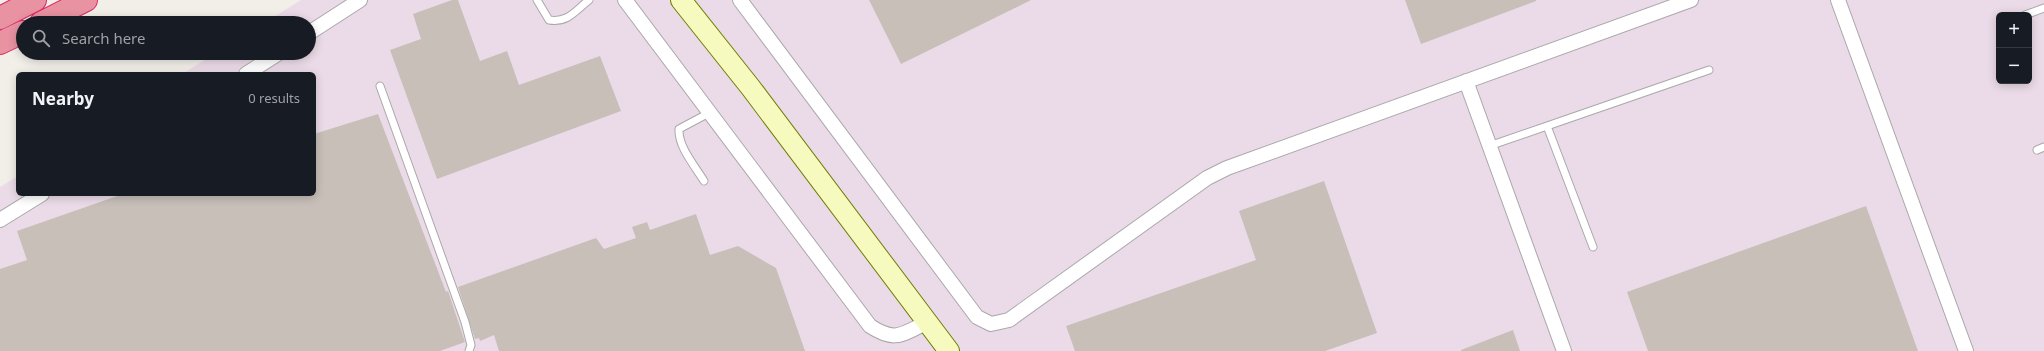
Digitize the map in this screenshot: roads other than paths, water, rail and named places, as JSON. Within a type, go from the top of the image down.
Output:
[{"type":"highway","points":[[0,18],[35,0]]},
{"type":"highway","points":[[55,16],[86,0]]},
{"type":"highway","points":[[0,44],[16,36]]},
{"type":"street","points":[[316,28],[360,0]]},
{"type":"street","points":[[625,0],[870,326],[882,335],[896,337],[928,322]]},
{"type":"street","points":[[681,0],[751,88],[949,351]]},
{"type":"street","points":[[740,0],[977,317],[990,324],[1009,320],[1207,178],[1227,168],[1691,0]]},
{"type":"street","points":[[1838,0],[1966,351]]},
{"type":"street","points":[[249,72],[268,60]]},
{"type":"street","points":[[1466,81],[1564,351]]},
{"type":"street","points":[[0,220],[39,196]]},
{"type":"lane","points":[[537,0],[549,20],[560,22],[589,0]]},
{"type":"lane","points":[[2032,12],[2044,8]]},
{"type":"lane","points":[[1489,146],[1709,70]]},
{"type":"lane","points":[[380,86],[465,322],[471,345],[469,351]]},
{"type":"lane","points":[[704,181],[678,137],[679,129],[710,113]]},
{"type":"lane","points":[[1547,126],[1593,247]]}]
